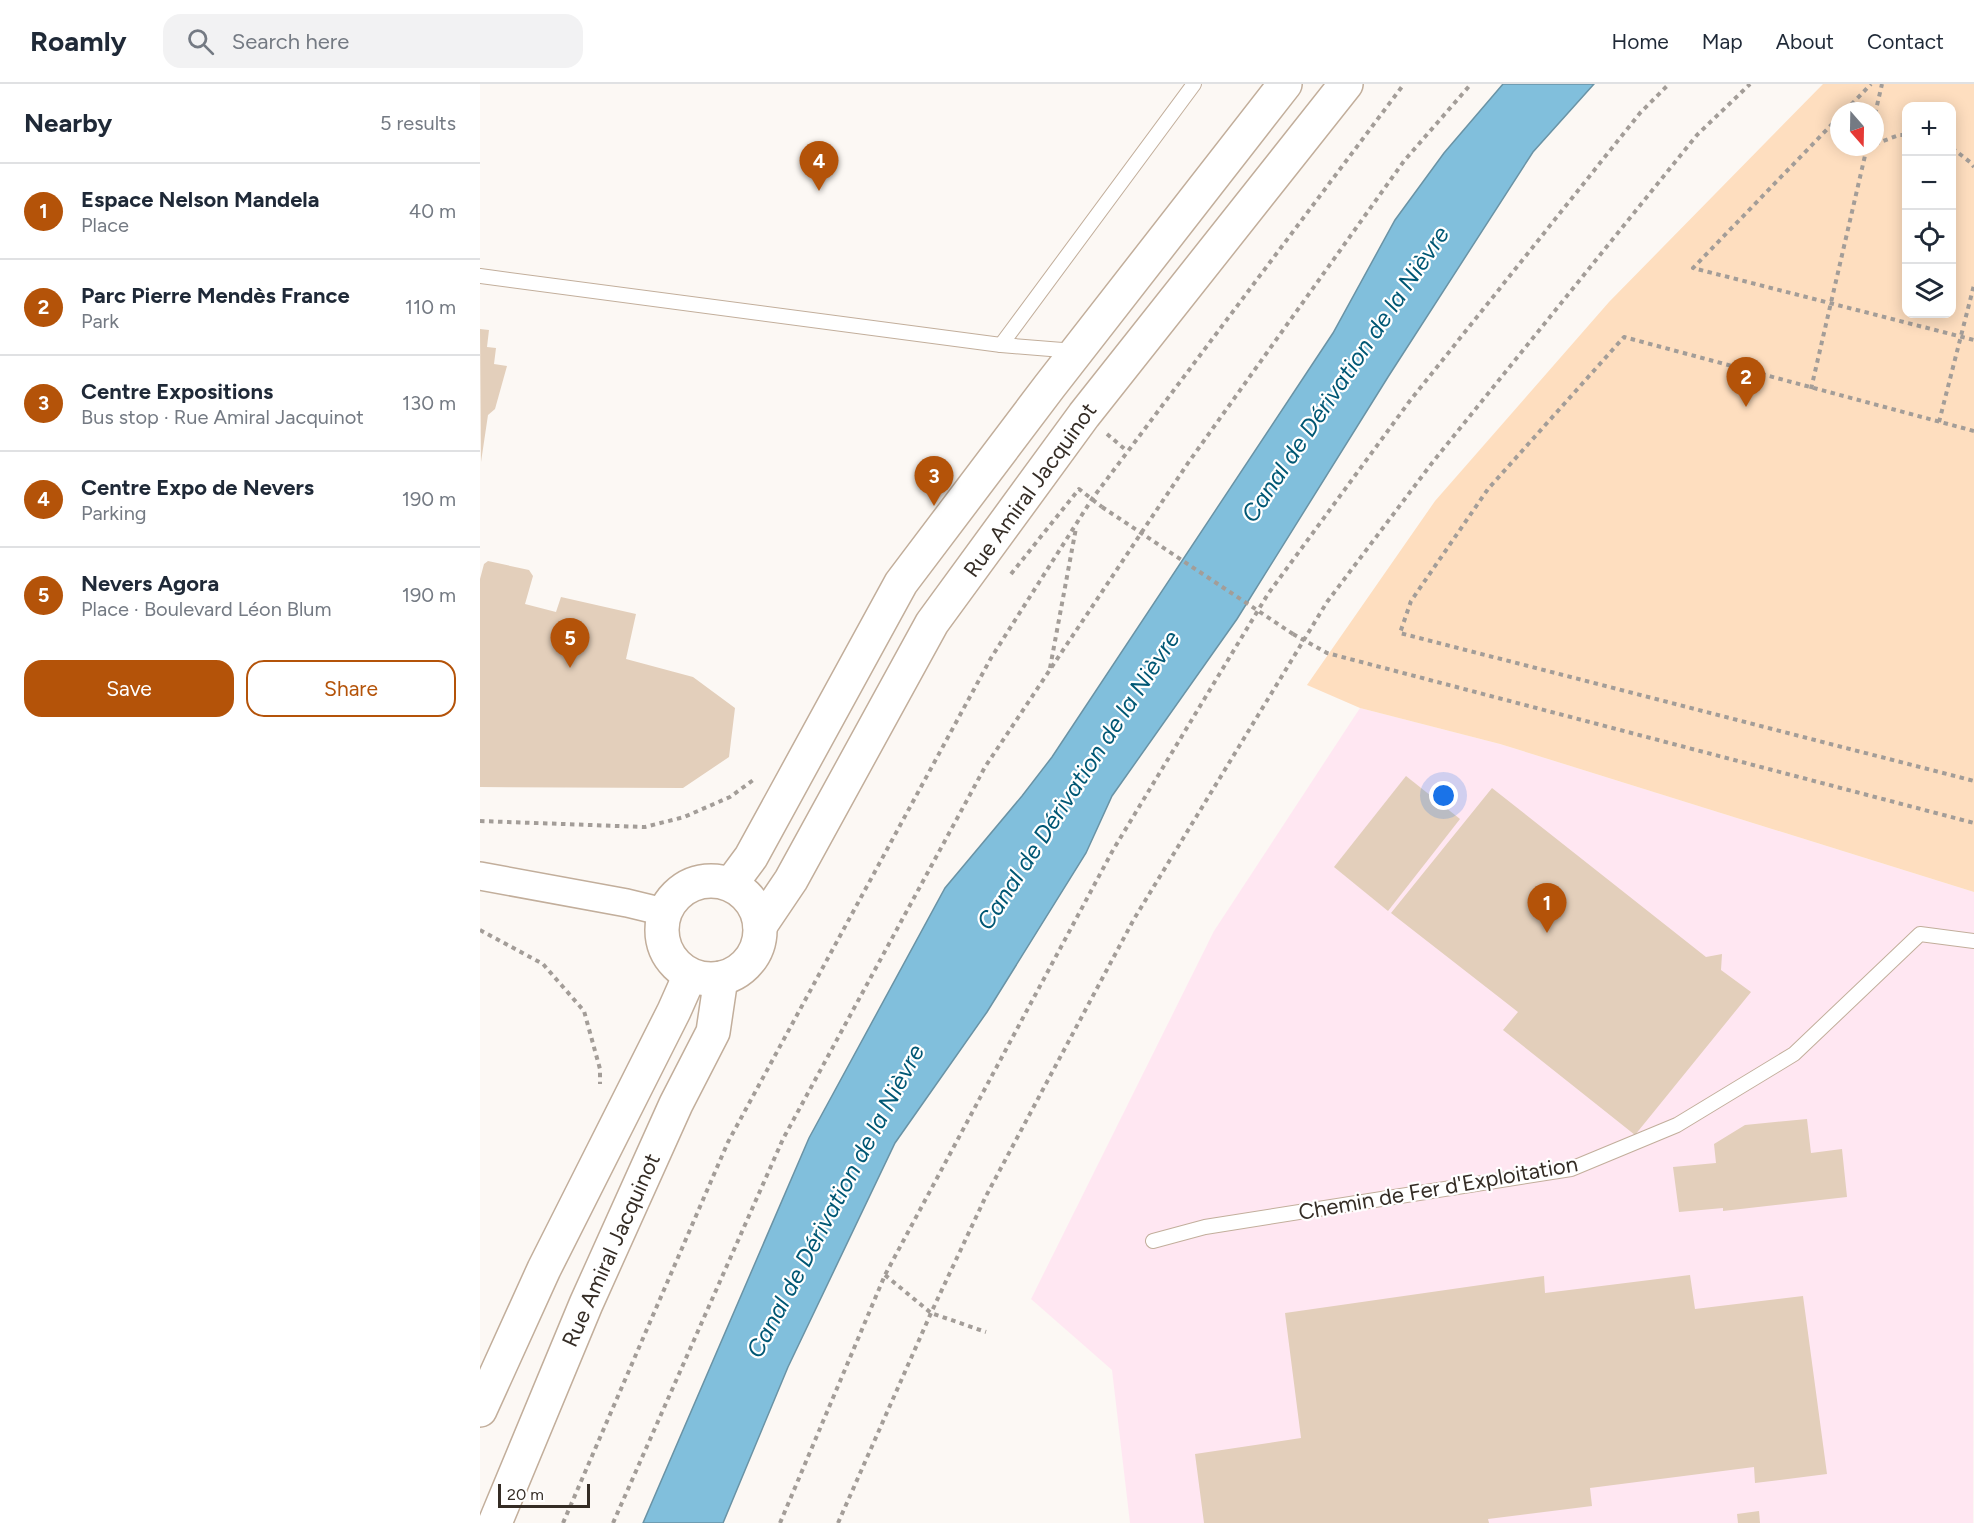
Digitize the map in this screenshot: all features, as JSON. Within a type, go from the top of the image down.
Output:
[{"type":"main road","name":"Rue Amiral Jacquinot","points":[[731,884],[751,857],[901,583],[1077,351],[1285,84]]},
{"type":"main road","name":"Rue Amiral Jacquinot","points":[[760,926],[791,880],[932,623],[1084,415],[1346,84]]},
{"type":"main road","points":[[715,880],[731,884],[742,891],[751,901],[760,926],[759,940],[754,953],[746,964],[734,973],[705,976],[677,966],[668,955],[662,941],[661,927],[664,912],[672,898],[684,888],[699,882],[715,880]]},
{"type":"main road","name":"Rue Amiral Jacquinot","points":[[480,1410],[544,1269],[674,1011],[705,976]]},
{"type":"main road","name":"Rue Amiral Jacquinot","points":[[495,1523],[590,1293],[676,1104],[713,1032],[705,976]]},
{"type":"street","points":[[480,876],[664,912]]},
{"type":"lane","points":[[1001,345],[1194,84]]},
{"type":"lane","points":[[480,276],[1001,345],[1077,351]]},
{"type":"lane","name":"Chemin de Fer d'Exploitation","points":[[1153,1241],[1205,1227],[1571,1169],[1677,1125],[1794,1054],[1920,934],[1974,941]]},
{"type":"path","points":[[563,1523],[728,1142],[991,658],[1092,500],[1404,84]]},
{"type":"path","points":[[613,1523],[783,1138],[985,767],[1188,463],[1397,170],[1471,84]]},
{"type":"path","points":[[780,1523],[885,1275],[1113,850],[1268,594],[1409,402],[1640,113],[1669,84]]},
{"type":"path","points":[[838,1523],[931,1313],[986,1196],[1134,920],[1327,602],[1439,454],[1697,135],[1750,84]]},
{"type":"path","points":[[1854,102],[1871,84]]},
{"type":"path","points":[[1878,102],[1882,84]]},
{"type":"path","points":[[1830,126],[1693,268],[1974,340]]},
{"type":"path","points":[[1884,141],[1902,135]]},
{"type":"path","points":[[1956,151],[1974,167]]},
{"type":"path","points":[[1811,389],[1866,156]]},
{"type":"path","points":[[1939,422],[1974,285]]},
{"type":"path","points":[[1974,431],[1624,338],[1488,489],[1411,601],[1400,633],[1974,782]]},
{"type":"path","points":[[1092,500],[1293,634],[1327,653],[1974,823]]},
{"type":"path","points":[[1050,671],[1076,524]]},
{"type":"path","points":[[480,821],[645,827],[684,817],[730,797],[759,776]]},
{"type":"path","points":[[480,930],[543,964],[584,1011],[600,1069],[600,1090]]},
{"type":"path","points":[[885,1275],[931,1313],[986,1332]]},
{"type":"shaded area","points":[[1823,84],[1974,84],[1974,892],[1500,744],[1360,708],[1307,685],[1435,501],[1609,302]]},
{"type":"shaded area","points":[[1360,708],[1500,744],[1974,892],[1973,1523],[1130,1523],[1112,1370],[1031,1299],[1214,931]]},
{"type":"water","name":"Canal de Dérivation de la Nièvre","points":[[1503,84],[1594,84],[1533,152],[1388,377],[1237,619],[1112,796],[1086,853],[987,1012],[895,1143],[788,1367],[723,1523],[643,1523],[809,1138],[945,888],[1052,757],[1333,333],[1395,220],[1444,153]]},
{"type":"building","points":[[480,329],[489,330],[487,347],[496,348],[494,364],[507,366],[495,409],[488,415],[481,462]]},
{"type":"building","points":[[488,561],[529,570],[533,576],[525,604],[556,612],[561,597],[636,614],[626,659],[693,677],[735,708],[729,757],[683,788],[480,787],[480,579],[484,564]]},
{"type":"building","points":[[1406,776],[1460,819],[1388,911],[1334,867]]},
{"type":"building","points":[[1492,788],[1706,957],[1722,954],[1721,970],[1751,992],[1635,1135],[1503,1030],[1518,1012],[1391,913]]},
{"type":"building","points":[[1807,1119],[1811,1153],[1842,1149],[1847,1197],[1723,1211],[1723,1208],[1679,1212],[1673,1167],[1716,1163],[1714,1144],[1745,1125]]},
{"type":"building","points":[[1690,1275],[1695,1309],[1803,1296],[1827,1474],[1755,1483],[1754,1467],[1590,1488],[1592,1506],[1488,1519],[1489,1523],[1204,1523],[1195,1454],[1301,1438],[1285,1313],[1544,1276],[1545,1293]]},
{"type":"building","points":[[1759,1511],[1760,1523],[1738,1523],[1737,1514]]},
{"type":"place","name":"Centre Expo de Nevers","points":[[819,191]]},
{"type":"place","name":"Parc Pierre Mendès France","points":[[1746,407]]},
{"type":"place","name":"Centre Expositions","points":[[934,506]]},
{"type":"place","name":"Nevers Agora","points":[[570,668]]},
{"type":"place","name":"Espace Nelson Mandela","points":[[1547,933]]}]
